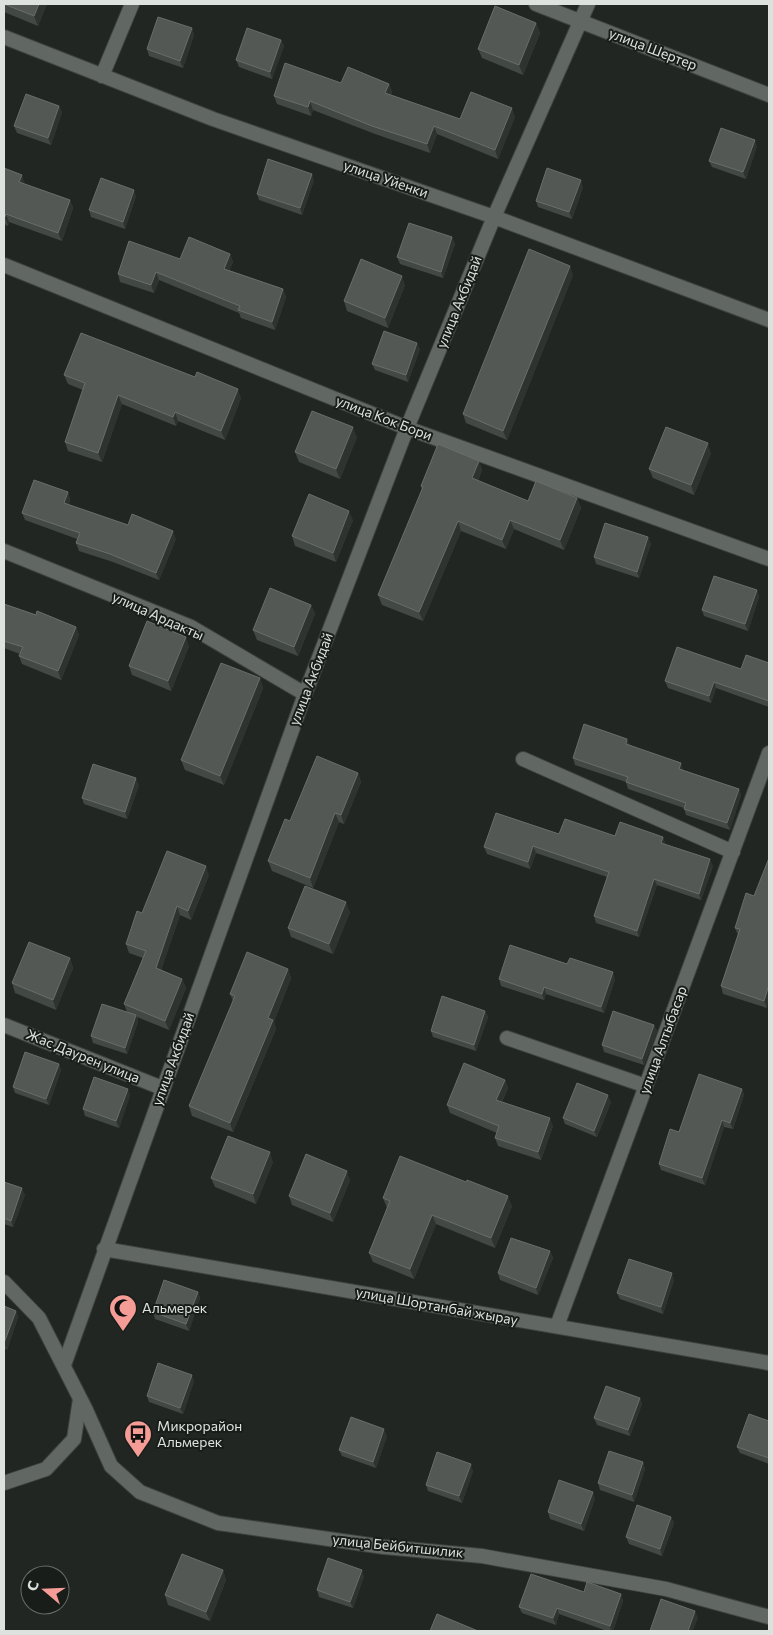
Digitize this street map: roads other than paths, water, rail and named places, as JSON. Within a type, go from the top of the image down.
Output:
[{"type":"street","points":[[102,76],[132,4]]},
{"type":"street","name":"улица Шертер","points":[[536,4],[769,95]]},
{"type":"street","name":"улица Акбидай","points":[[64,1366],[104,1249],[305,694],[407,428],[494,217],[588,4]]},
{"type":"street","name":"улица Уйенки","points":[[4,37],[213,119],[494,217],[769,320]]},
{"type":"street","name":"улица Кок Бори","points":[[4,265],[407,428],[769,560]]},
{"type":"street","name":"улица Ардакты","points":[[4,551],[191,627],[305,694]]},
{"type":"street","name":"улица Алтыбасар","points":[[557,1326],[769,753]]},
{"type":"street","points":[[524,759],[733,852]]},
{"type":"street","name":"Жас Даурен улица","points":[[4,1025],[162,1088]]},
{"type":"street","points":[[507,1038],[646,1086]]},
{"type":"street","name":"улица Шортанбай жырау","points":[[104,1249],[769,1363]]},
{"type":"street","points":[[4,1282],[39,1318],[64,1366]]},
{"type":"street","name":"улица Бейбитшилик","points":[[64,1366],[111,1466],[140,1492],[218,1523],[384,1547],[482,1556],[666,1589],[769,1617]]},
{"type":"street","points":[[4,1483],[46,1469],[74,1439],[80,1399]]},
{"type":"place","name":"Альмерек","points":[[123,1332]]},
{"type":"place","name":"Микрорайон Альмерек","points":[[138,1458]]}]
